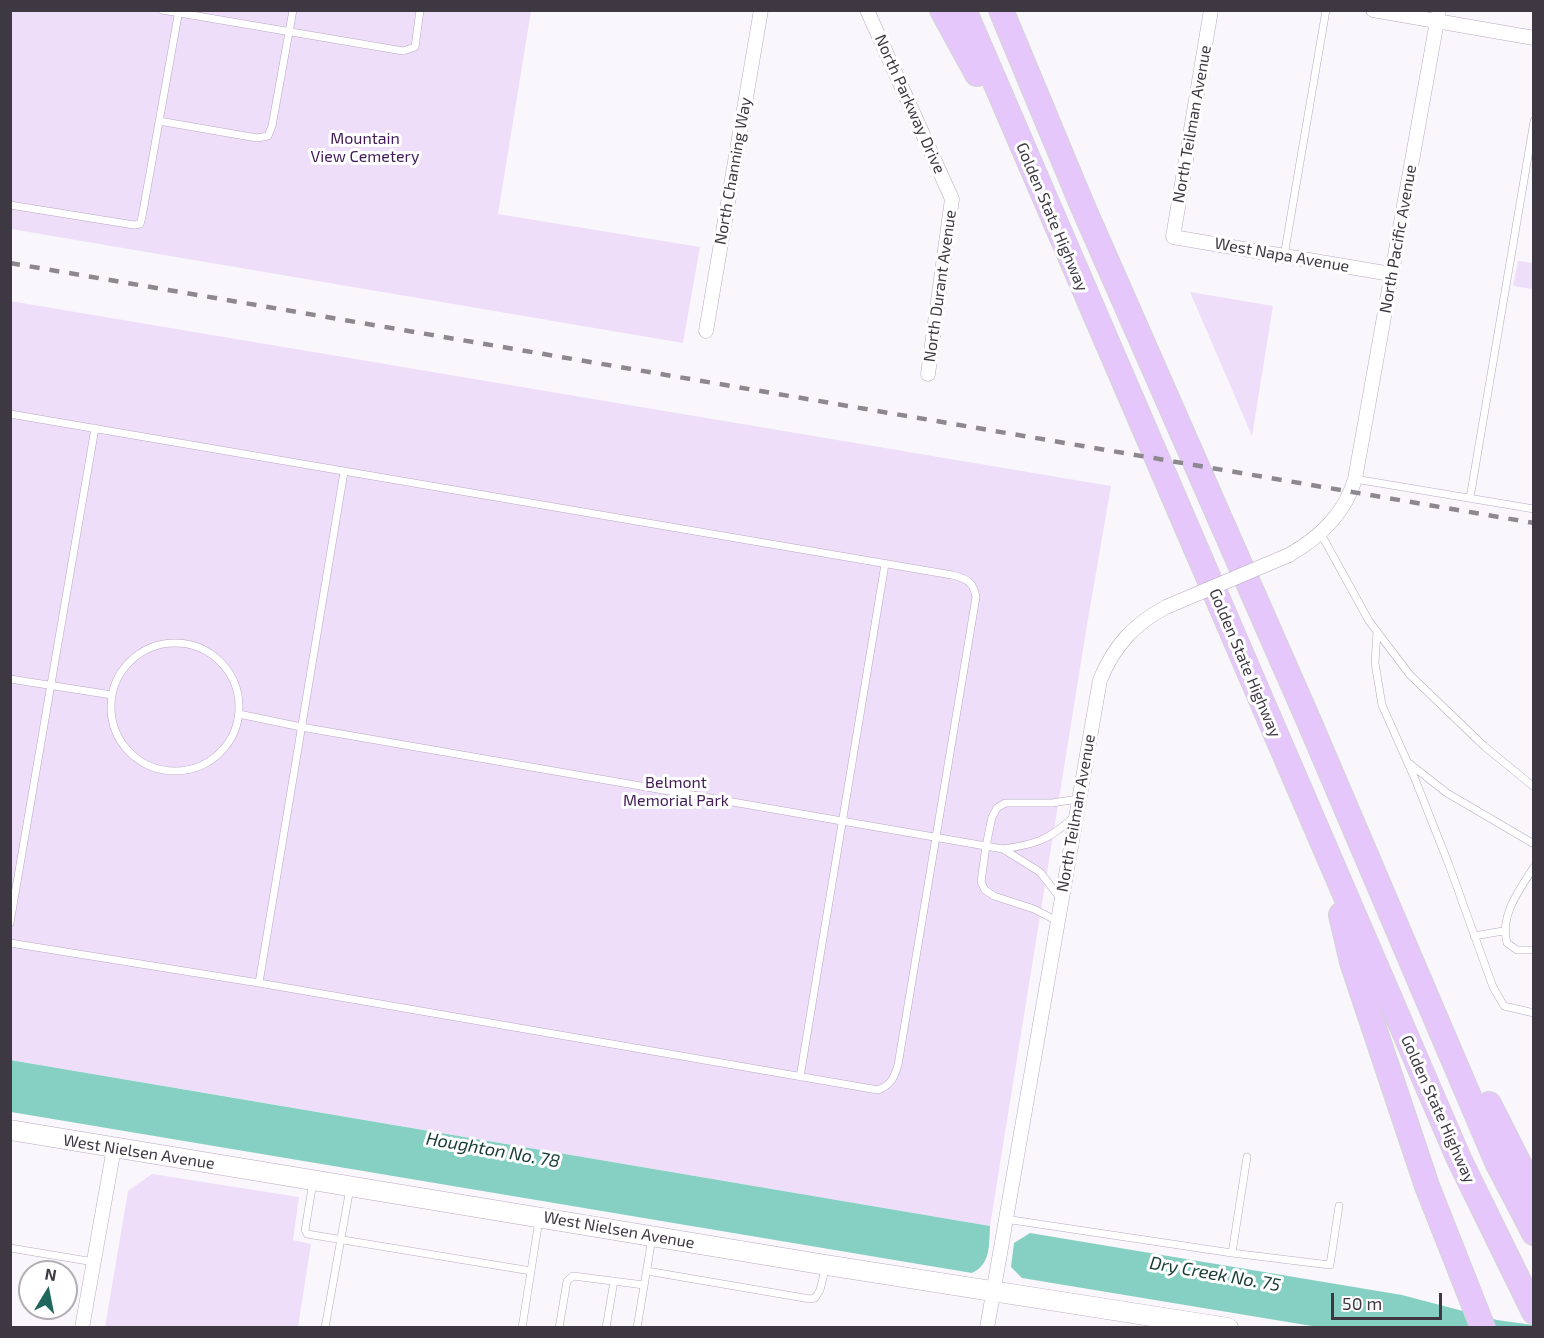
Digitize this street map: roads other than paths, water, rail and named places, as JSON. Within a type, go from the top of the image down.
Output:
[{"type":"highway","points":[[942,10],[1036,179]]},
{"type":"highway","name":"Golden State Highway","points":[[964,10],[1459,1159],[1533,1312]]},
{"type":"highway","name":"Golden State Highway","points":[[1001,10],[1083,207],[1308,719],[1497,1162],[1533,1233]]},
{"type":"highway","points":[[1018,10],[1083,207]]},
{"type":"highway","points":[[1308,719],[1533,1193]]},
{"type":"highway","points":[[1326,851],[1352,962],[1427,1186],[1483,1328]]},
{"type":"street","name":"North Channing Way","points":[[706,331],[761,10]]},
{"type":"street","name":"North Parkway Drive","points":[[867,10],[952,199]]},
{"type":"street","name":"North Teilman Avenue","points":[[1173,237],[1211,10]]},
{"type":"street","points":[[1373,10],[1438,16],[1533,38]]},
{"type":"street","name":"North Pacific Avenue","points":[[1357,473],[1438,16]]},
{"type":"street","name":"North Durant Avenue","points":[[928,374],[952,199]]},
{"type":"street","name":"West Napa Avenue","points":[[1173,237],[1392,274]]},
{"type":"street","name":"North Teilman Avenue","points":[[987,1328],[1095,700],[1107,663],[1125,636],[1137,624],[1166,607],[1289,555],[1321,534],[1347,502],[1357,473]]},
{"type":"street","name":"West Nielsen Avenue","points":[[10,1130],[826,1265],[1227,1328]]},
{"type":"street","points":[[82,1328],[114,1148]]},
{"type":"lane","points":[[162,10],[403,51],[415,47],[420,10]]},
{"type":"lane","points":[[159,121],[257,138],[268,136],[293,10]]},
{"type":"lane","points":[[1284,256],[1326,10]]},
{"type":"lane","points":[[10,205],[134,225],[140,224],[178,12]]},
{"type":"lane","points":[[1470,498],[1533,121]]},
{"type":"lane","points":[[10,414],[966,579],[974,587],[976,597],[894,1077],[888,1086],[878,1090],[259,983],[10,943]]},
{"type":"lane","points":[[10,922],[95,428]]},
{"type":"lane","points":[[259,983],[344,472]]},
{"type":"lane","points":[[1357,473],[1470,498],[1533,509]]},
{"type":"lane","points":[[1321,534],[1369,621],[1410,675],[1484,746],[1533,787]]},
{"type":"lane","points":[[800,1077],[885,564]]},
{"type":"lane","points":[[1377,632],[1375,663],[1382,705],[1408,762],[1449,865],[1493,987],[1504,1006],[1533,1013]]},
{"type":"lane","points":[[179,643],[196,646],[212,654],[224,666],[234,680],[239,697],[240,714],[235,732],[226,747],[214,759],[198,768],[163,771],[146,765],[131,754],[120,741],[113,724],[112,695],[120,674],[131,660],[153,647],[179,643]]},
{"type":"lane","points":[[10,679],[112,695]]},
{"type":"lane","points":[[240,714],[301,727],[1003,849],[1038,842],[1053,835],[1075,816]]},
{"type":"lane","points":[[1408,762],[1447,793],[1533,844]]},
{"type":"lane","points":[[1057,921],[1034,909],[994,896],[985,890],[981,882],[986,846],[992,817],[997,808],[1005,803],[1052,803],[1078,799]]},
{"type":"lane","points":[[1003,849],[1040,872],[1061,900]]},
{"type":"lane","points":[[1533,867],[1506,918],[1503,931],[1507,943],[1517,950],[1533,950]]},
{"type":"lane","points":[[1474,936],[1503,931]]},
{"type":"lane","points":[[1232,1253],[1248,1156]]},
{"type":"lane","points":[[314,1180],[305,1230],[307,1234],[531,1271]]},
{"type":"lane","points":[[325,1328],[350,1186]]},
{"type":"lane","points":[[1005,1219],[1232,1253],[1330,1265],[1339,1206]]},
{"type":"lane","points":[[522,1328],[540,1217]]},
{"type":"lane","points":[[637,1328],[653,1236]]},
{"type":"lane","points":[[10,1248],[93,1262]]},
{"type":"lane","points":[[647,1271],[810,1299],[815,1298],[820,1290],[826,1265]]},
{"type":"lane","points":[[559,1328],[567,1281],[573,1276],[644,1285]]},
{"type":"lane","points":[[606,1328],[614,1281]]},
{"type":"water","name":"Houghton No. 78","points":[[10,1060],[990,1226],[988,1253],[983,1265],[972,1273],[11,1112]]},
{"type":"water","name":"Dry Creek No. 75","points":[[1030,1233],[1402,1295],[1497,1320],[1533,1325],[1533,1327],[1318,1327],[1022,1278],[1011,1267],[1014,1243]]},
{"type":"railway","points":[[10,263],[1534,523]]},
{"type":"park label","name":"Mountain View Cemetery","points":[[365,148]]},
{"type":"park label","name":"Belmont Memorial Park","points":[[676,792]]}]
